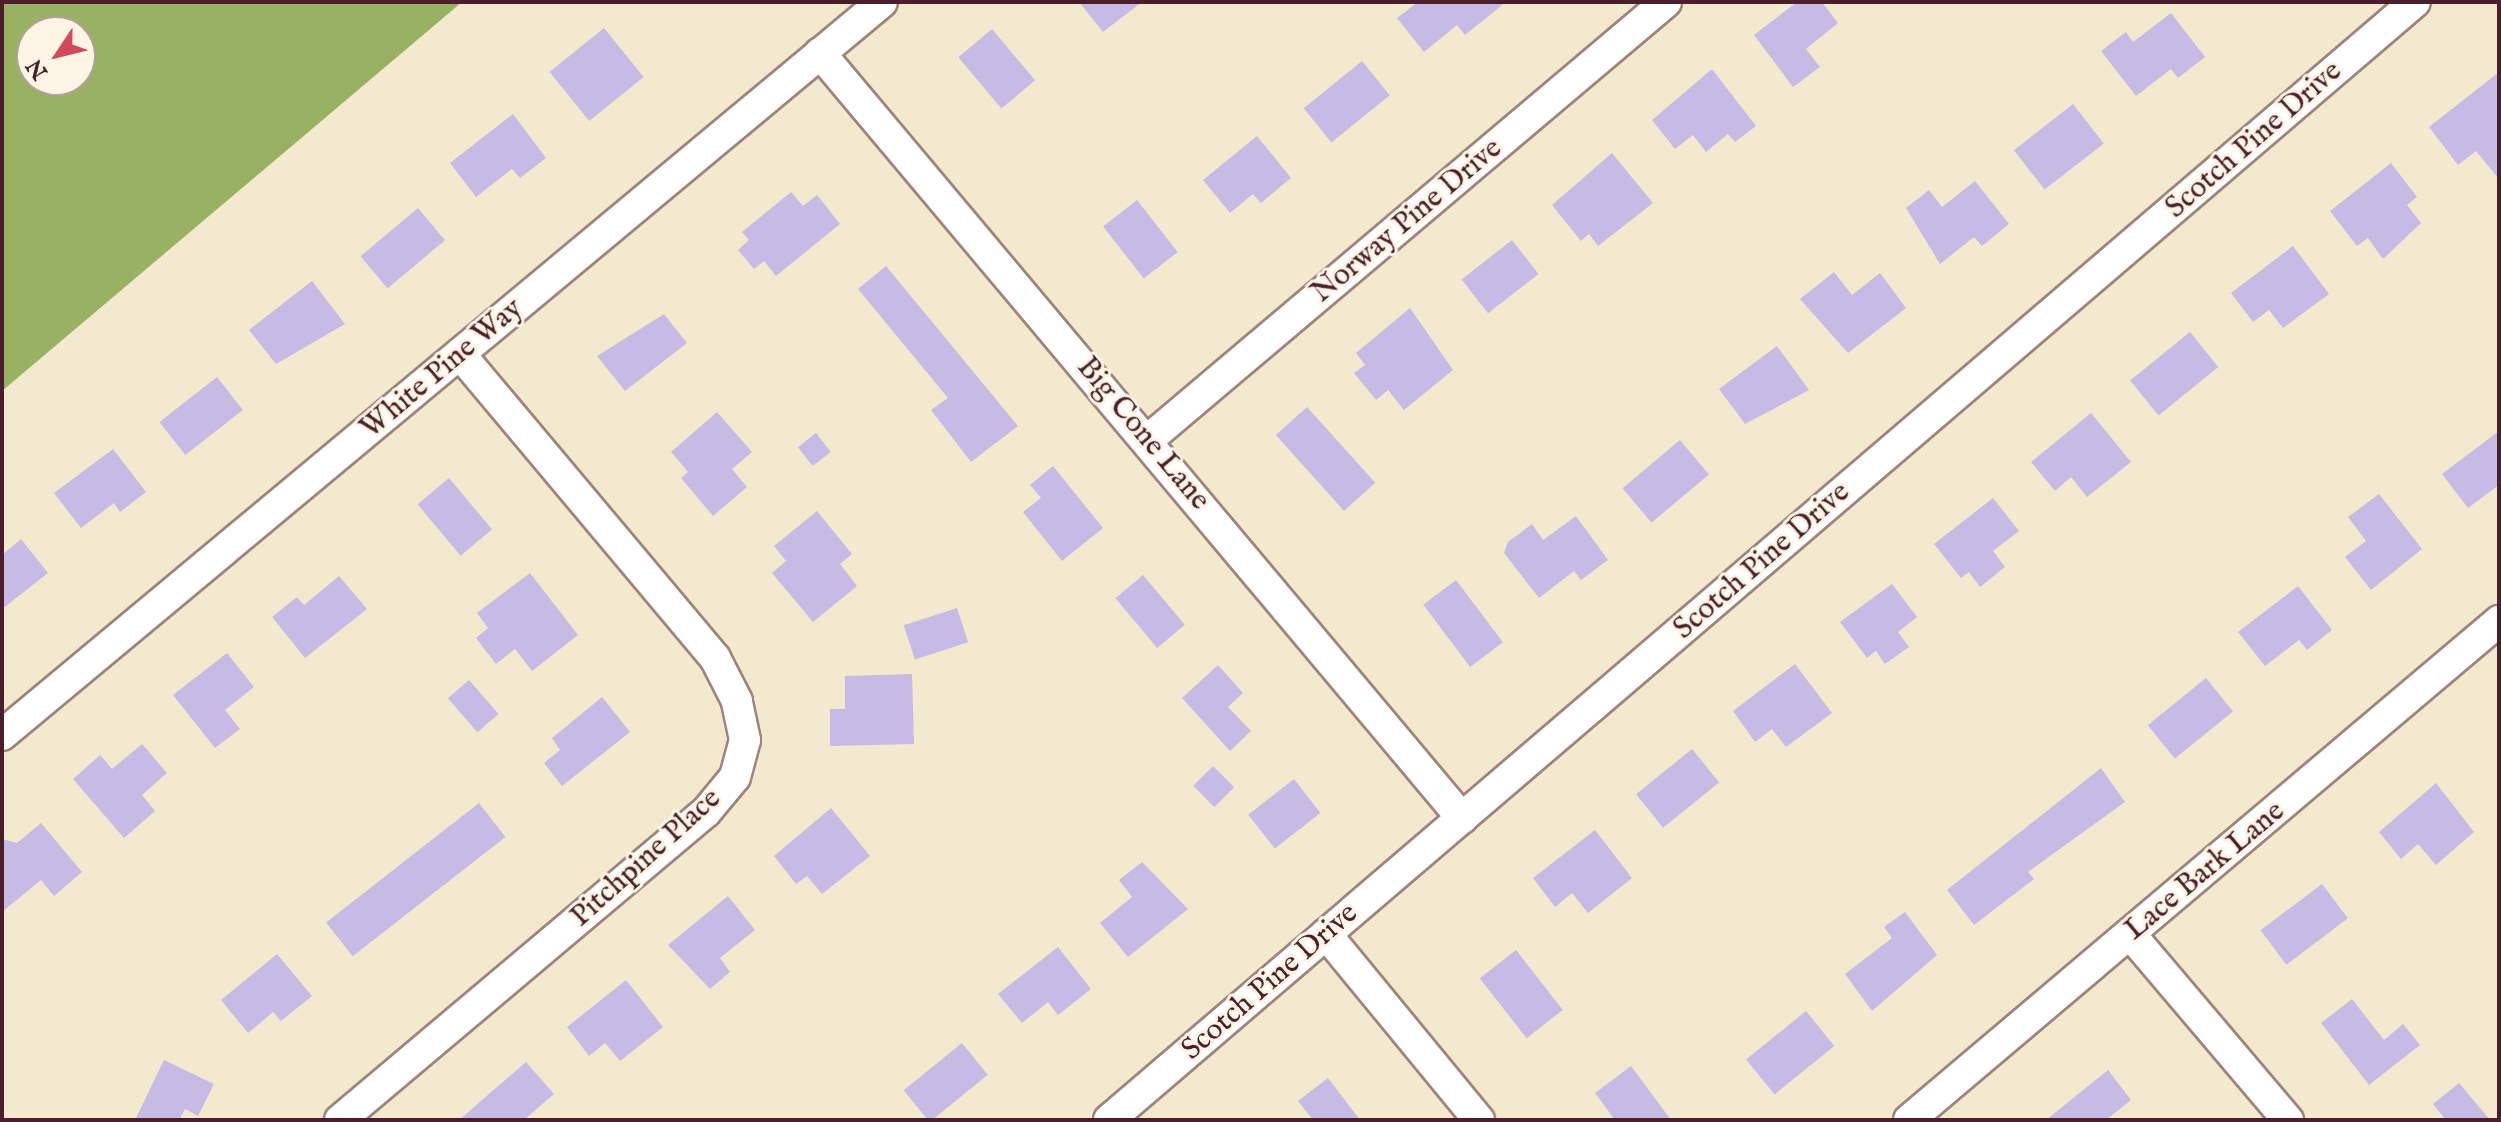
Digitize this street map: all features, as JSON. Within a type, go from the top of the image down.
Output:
[{"type":"street","name":"White Pine Way","points":[[2,735],[882,2]]},
{"type":"street","name":"Norway Pine Drive","points":[[1149,439],[1666,2]]},
{"type":"street","name":"Scotch Pine Drive","points":[[1109,1120],[2415,2]]},
{"type":"street","name":"Big Cone Lane","points":[[820,53],[1149,439],[1462,818]]},
{"type":"street","name":"Pitchpine Place","points":[[340,1120],[706,812],[735,777],[745,740],[737,701],[715,658],[460,354]]},
{"type":"street","name":"Lace Bark Lane","points":[[1909,1120],[2499,621]]},
{"type":"street","points":[[1326,934],[1479,1120]]},
{"type":"street","points":[[2131,935],[2288,1120]]},
{"type":"green space","points":[[2,2],[462,2],[2,391]]},
{"type":"building","points":[[1079,2],[1142,2],[1103,32]]},
{"type":"building","points":[[1418,2],[1506,2],[1465,35],[1457,25],[1424,52],[1397,18]]},
{"type":"building","points":[[1797,2],[1822,2],[1838,23],[1806,49],[1820,67],[1793,87],[1754,35]]},
{"type":"building","points":[[2171,13],[2205,57],[2178,78],[2171,69],[2136,96],[2101,51],[2126,32],[2133,42]]},
{"type":"building","points":[[604,28],[644,77],[589,121],[550,72]]},
{"type":"building","points":[[992,29],[1035,80],[1001,109],[958,57]]},
{"type":"building","points":[[1362,61],[1390,95],[1331,142],[1304,108]]},
{"type":"building","points":[[1712,69],[1756,126],[1735,142],[1728,134],[1706,152],[1693,135],[1675,149],[1652,120]]},
{"type":"building","points":[[2499,72],[2499,179],[2476,151],[2458,165],[2429,127]]},
{"type":"building","points":[[2073,104],[2104,143],[2045,190],[2014,150]]},
{"type":"building","points":[[513,114],[546,158],[520,178],[512,169],[476,197],[450,163]]},
{"type":"building","points":[[1257,136],[1291,178],[1261,203],[1253,194],[1230,213],[1203,180]]},
{"type":"building","points":[[1612,153],[1653,203],[1598,246],[1589,234],[1581,241],[1552,205]]},
{"type":"building","points":[[2391,163],[2417,197],[2407,205],[2421,223],[2383,259],[2368,238],[2357,246],[2330,211]]},
{"type":"building","points":[[1975,181],[2009,224],[1982,246],[1974,237],[1940,264],[1906,208],[1929,190],[1942,207]]},
{"type":"building","points":[[791,192],[803,206],[817,195],[840,224],[776,276],[764,261],[754,269],[738,250],[749,240],[742,232]]},
{"type":"building","points":[[1137,200],[1178,252],[1144,278],[1103,226]]},
{"type":"building","points":[[418,208],[445,240],[388,288],[361,256]]},
{"type":"building","points":[[1512,240],[1538,274],[1488,313],[1462,279]]},
{"type":"building","points":[[2293,246],[2329,294],[2283,328],[2269,310],[2253,322],[2231,293]]},
{"type":"building","points":[[886,266],[1018,426],[971,462],[931,410],[948,398],[858,289]]},
{"type":"building","points":[[1834,272],[1852,295],[1880,273],[1906,308],[1848,353],[1800,299]]},
{"type":"building","points":[[312,281],[345,324],[276,364],[249,330]]},
{"type":"building","points":[[1410,308],[1453,370],[1404,410],[1388,390],[1376,400],[1354,373],[1365,365],[1356,353]]},
{"type":"building","points":[[664,314],[687,343],[625,391],[597,356]]},
{"type":"building","points":[[2190,332],[2218,367],[2158,415],[2130,380]]},
{"type":"building","points":[[1777,346],[1809,390],[1745,424],[1719,389]]},
{"type":"building","points":[[217,377],[243,410],[185,455],[159,422]]},
{"type":"building","points":[[1307,407],[1375,483],[1344,511],[1276,435]]},
{"type":"building","points":[[717,412],[752,452],[732,469],[747,487],[713,516],[681,478],[688,472],[671,452]]},
{"type":"building","points":[[2091,413],[2131,462],[2087,497],[2071,477],[2055,491],[2031,462]]},
{"type":"building","points":[[2499,431],[2499,485],[2468,508],[2442,474]]},
{"type":"building","points":[[816,433],[831,452],[813,466],[798,447]]},
{"type":"building","points":[[1680,440],[1709,474],[1651,523],[1623,488]]},
{"type":"building","points":[[113,449],[146,492],[120,512],[114,503],[81,528],[54,493]]},
{"type":"building","points":[[1053,466],[1103,528],[1062,561],[1023,512],[1041,498],[1030,485]]},
{"type":"building","points":[[449,478],[492,529],[461,556],[418,504]]},
{"type":"building","points":[[2379,494],[2422,549],[2371,590],[2345,557],[2366,541],[2348,517]]},
{"type":"building","points":[[1993,498],[2019,531],[1993,551],[2005,567],[1980,587],[1969,572],[1961,578],[1934,544]]},
{"type":"building","points":[[817,511],[852,554],[840,564],[857,586],[813,622],[772,573],[786,561],[774,546]]},
{"type":"building","points":[[1576,516],[1608,560],[1581,580],[1574,571],[1539,598],[1504,553],[1508,542],[1532,524],[1543,540]]},
{"type":"building","points":[[21,539],[48,573],[2,609],[2,555]]},
{"type":"building","points":[[530,573],[578,635],[532,671],[515,649],[496,664],[476,638],[488,628],[477,613]]},
{"type":"building","points":[[1143,575],[1185,625],[1157,648],[1115,598]]},
{"type":"building","points":[[339,576],[367,609],[305,658],[272,617],[297,597],[304,605]]},
{"type":"building","points":[[1456,580],[1503,642],[1470,667],[1423,605]]},
{"type":"building","points":[[1892,584],[1917,617],[1898,632],[1909,647],[1885,664],[1876,651],[1867,658],[1840,622]]},
{"type":"building","points":[[2298,586],[2332,630],[2307,650],[2299,640],[2265,666],[2238,632]]},
{"type":"building","points":[[957,608],[968,642],[915,660],[904,625]]},
{"type":"building","points":[[227,653],[254,687],[225,710],[240,729],[215,748],[173,695]]},
{"type":"building","points":[[1795,664],[1832,713],[1786,747],[1772,729],[1755,742],[1733,711]]},
{"type":"building","points":[[1218,665],[1243,693],[1228,707],[1251,731],[1230,751],[1182,698]]},
{"type":"building","points":[[912,674],[914,744],[830,746],[830,709],[845,709],[845,676]]},
{"type":"building","points":[[2206,678],[2233,711],[2175,759],[2148,725]]},
{"type":"building","points":[[469,680],[499,714],[477,732],[448,698]]},
{"type":"building","points":[[602,697],[630,732],[562,786],[544,763],[560,750],[552,738]]},
{"type":"building","points":[[142,744],[167,773],[142,795],[155,811],[124,838],[73,779],[100,755],[112,769]]},
{"type":"building","points":[[1692,749],[1719,782],[1663,828],[1636,794]]},
{"type":"building","points":[[1213,766],[1234,787],[1214,807],[1193,786]]},
{"type":"building","points":[[2101,768],[2125,802],[2028,872],[2034,879],[1974,925],[1947,890]]},
{"type":"building","points":[[1294,779],[1320,813],[1275,849],[1248,815]]},
{"type":"building","points":[[2436,783],[2474,832],[2436,865],[2418,844],[2401,859],[2379,832]]},
{"type":"building","points":[[479,803],[505,837],[353,956],[326,922]]},
{"type":"building","points":[[831,808],[870,856],[822,894],[807,876],[796,884],[774,856]]},
{"type":"building","points":[[41,823],[82,872],[54,896],[41,880],[2,912],[2,839],[17,843]]},
{"type":"building","points":[[1595,830],[1632,878],[1588,913],[1572,893],[1555,907],[1533,878]]},
{"type":"building","points":[[1142,862],[1188,909],[1128,957],[1100,923],[1132,897],[1119,880]]},
{"type":"building","points":[[2322,884],[2348,918],[2286,965],[2261,930]]},
{"type":"building","points":[[728,896],[755,930],[720,958],[730,972],[710,989],[668,945]]},
{"type":"building","points":[[1905,912],[1937,955],[1872,1011],[1845,974],[1892,938],[1884,927]]},
{"type":"building","points":[[1058,947],[1091,989],[1058,1015],[1048,1002],[1022,1023],[998,994]]},
{"type":"building","points":[[1516,950],[1563,1010],[1527,1038],[1480,978]]},
{"type":"building","points":[[277,954],[312,996],[281,1021],[273,1012],[248,1033],[221,1000]]},
{"type":"building","points":[[626,980],[663,1027],[620,1061],[605,1043],[589,1056],[567,1027]]},
{"type":"building","points":[[2352,999],[2384,1040],[2403,1024],[2420,1045],[2369,1085],[2321,1023]]},
{"type":"building","points":[[1806,1011],[1834,1046],[1774,1094],[1746,1059]]},
{"type":"building","points":[[962,1043],[988,1075],[932,1120],[928,1120],[904,1090]]},
{"type":"building","points":[[164,1060],[214,1084],[198,1116],[185,1109],[179,1120],[135,1120]]},
{"type":"building","points":[[526,1062],[554,1094],[524,1120],[459,1120]]},
{"type":"building","points":[[1631,1066],[1671,1120],[1615,1120],[1595,1093]]},
{"type":"building","points":[[2108,1070],[2131,1100],[2106,1120],[2046,1120]]},
{"type":"building","points":[[1328,1078],[1360,1120],[1313,1120],[1298,1101]]},
{"type":"building","points":[[2459,1083],[2490,1120],[2446,1120],[2433,1104]]}]
